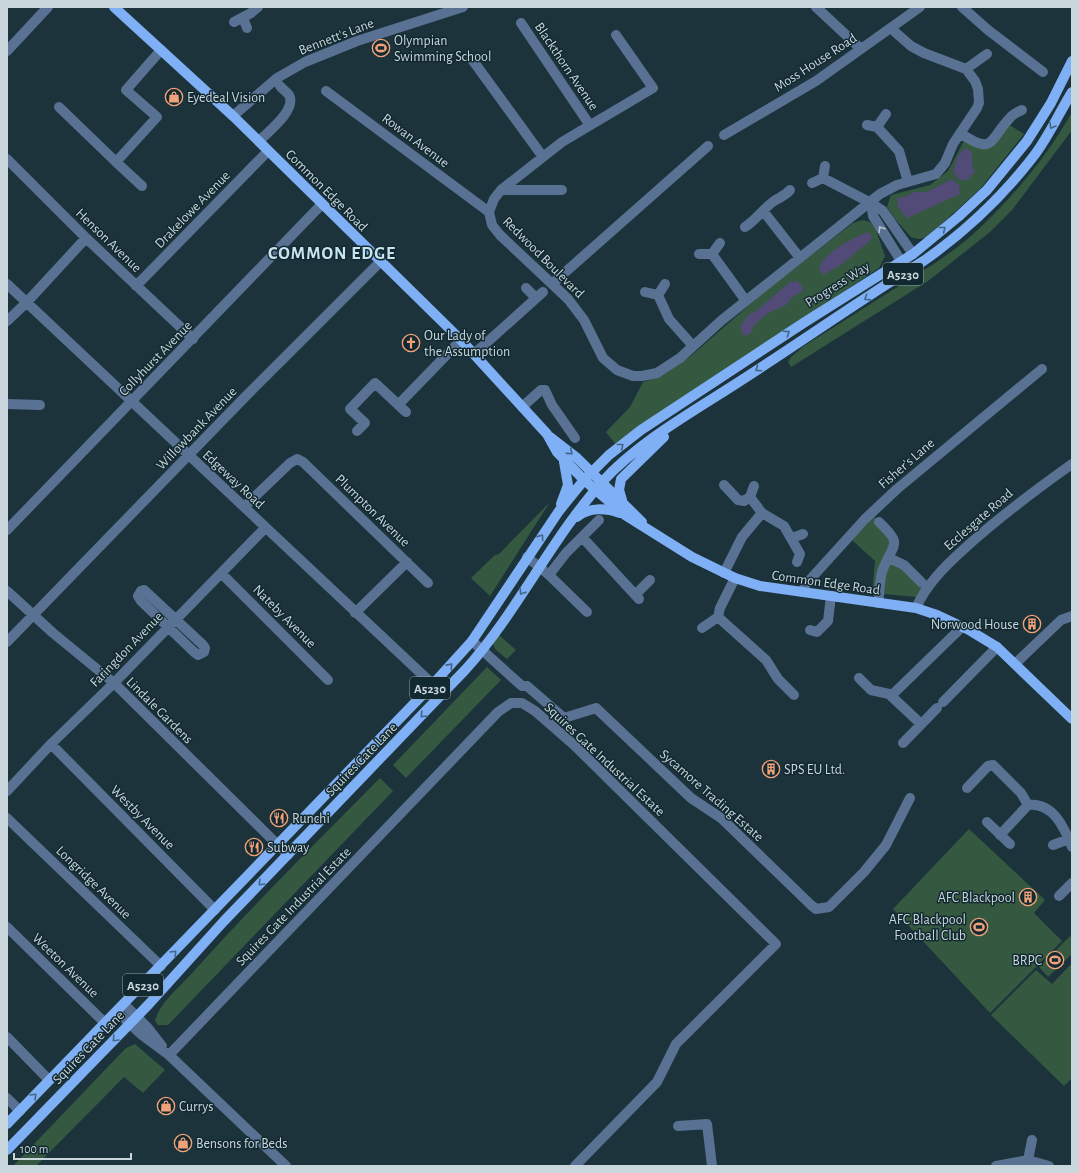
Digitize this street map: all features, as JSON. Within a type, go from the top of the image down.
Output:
[{"type":"main road","name":"Common Edge Road","points":[[114,7],[233,116],[461,340],[546,434],[563,460],[625,515],[692,557],[735,578],[760,586],[916,608],[937,615],[997,647],[1072,719]]},
{"type":"main road","name":"Progress Way","points":[[592,471],[641,430],[905,258],[958,217],[987,190],[1026,141],[1051,103],[1072,62]]},
{"type":"main road","name":"Progress Way","points":[[596,490],[603,481],[625,460],[671,427],[936,253],[976,220],[990,207],[1034,156],[1072,92]]},
{"type":"main road","points":[[902,274],[905,258],[922,256],[965,223],[976,220]]},
{"type":"main road","points":[[622,501],[619,490],[621,479],[661,441],[671,427]]},
{"type":"main road","name":"Common Edge Road","points":[[546,434],[563,446],[603,481],[655,534]]},
{"type":"main road","points":[[559,512],[568,485],[563,460]]},
{"type":"main road","name":"Squires Gate Lane","points":[[7,1124],[278,846],[433,684],[472,641],[527,557],[559,512],[592,471]]},
{"type":"main road","name":"Squires Gate Lane","points":[[7,1150],[137,1016],[482,651],[568,525],[596,490]]},
{"type":"main road","points":[[568,525],[579,515],[587,511],[608,509],[625,515]]},
{"type":"main road","points":[[7,1141],[34,1114],[72,1084]]},
{"type":"street","points":[[7,51],[48,7]]},
{"type":"street","points":[[247,28],[239,20],[258,7]]},
{"type":"street","name":"Bennett's Lane","points":[[233,116],[277,78],[305,62],[357,41],[463,7]]},
{"type":"street","points":[[816,7],[861,49]]},
{"type":"street","name":"Moss House Road","points":[[724,135],[816,81],[920,7]]},
{"type":"street","points":[[962,7],[988,30],[1043,72]]},
{"type":"street","name":"Blackthorn Avenue","points":[[521,23],[589,124]]},
{"type":"street","points":[[896,32],[911,46],[924,53],[966,69],[987,54]]},
{"type":"street","name":"Redwood Boulevard","points":[[616,35],[653,88],[589,124],[543,157],[501,190],[494,199],[489,212],[492,225],[500,235],[553,283],[579,312],[603,358],[617,370],[633,376],[650,375],[663,369],[693,346],[746,301],[887,190],[936,174],[945,163],[960,133],[979,103],[978,89],[975,81],[966,69]]},
{"type":"street","points":[[116,162],[157,117],[126,90],[161,50]]},
{"type":"street","points":[[471,58],[543,157]]},
{"type":"street","points":[[259,142],[288,110],[290,102],[289,95],[280,86]]},
{"type":"street","name":"Rowan Avenue","points":[[326,91],[489,212]]},
{"type":"street","points":[[59,107],[142,186]]},
{"type":"street","points":[[960,133],[976,142],[983,144],[989,143],[997,137],[1009,119],[1022,110]]},
{"type":"street","points":[[877,127],[886,114]]},
{"type":"street","points":[[867,125],[877,127],[899,151],[908,182]]},
{"type":"street","points":[[553,283],[708,146]]},
{"type":"street","name":"Drakelowe Avenue","points":[[136,286],[268,151]]},
{"type":"street","name":"Henson Avenue","points":[[7,159],[86,238],[192,340]]},
{"type":"street","points":[[823,178],[825,166]]},
{"type":"street","points":[[823,178],[871,203],[883,211],[905,258]]},
{"type":"street","points":[[812,183],[823,178]]},
{"type":"street","points":[[501,190],[562,190]]},
{"type":"street","points":[[745,227],[764,212],[773,202],[786,195],[790,190]]},
{"type":"street","points":[[871,203],[873,216],[905,258]]},
{"type":"street","name":"Collyhurst Avenue","points":[[7,530],[322,204]]},
{"type":"street","points":[[764,212],[800,258]]},
{"type":"street","points":[[7,321],[27,302],[86,238]]},
{"type":"street","points":[[712,254],[720,243]]},
{"type":"street","points":[[699,254],[712,254]]},
{"type":"street","points":[[712,254],[746,301]]},
{"type":"street","name":"Willowbank Avenue","points":[[7,642],[34,616],[250,392],[380,262]]},
{"type":"street","name":"Edgeway Road","points":[[7,284],[355,613],[443,694]]},
{"type":"street","points":[[658,295],[665,284]]},
{"type":"street","points":[[474,354],[540,295],[526,288]]},
{"type":"street","points":[[645,292],[658,295]]},
{"type":"street","points":[[658,295],[669,319],[693,346]]},
{"type":"street","points":[[357,431],[365,423],[346,406],[375,383],[402,408],[461,340]]},
{"type":"street","name":"Fisher's Lane","points":[[802,592],[806,584],[860,525],[896,489],[1042,369]]},
{"type":"street","points":[[522,407],[540,390],[545,390],[552,405],[575,438]]},
{"type":"street","points":[[7,404],[40,405]]},
{"type":"street","name":"Plumpton Avenue","points":[[244,507],[290,462],[297,459],[303,462],[428,583]]},
{"type":"street","name":"Ecclesgate Road","points":[[916,608],[921,596],[946,566],[978,536],[1029,494],[1072,464]]},
{"type":"street","points":[[724,485],[738,500],[744,500],[750,497],[754,486]]},
{"type":"street","points":[[750,497],[762,513],[784,526],[800,554],[797,562]]},
{"type":"street","points":[[724,573],[748,527],[762,513]]},
{"type":"street","points":[[549,575],[566,553],[598,520]]},
{"type":"street","points":[[878,603],[883,570],[893,550],[894,539],[879,522]]},
{"type":"street","name":"Faringdon Avenue","points":[[7,791],[51,744],[114,683],[175,618],[265,528]]},
{"type":"street","points":[[792,538],[803,534]]},
{"type":"street","points":[[582,537],[637,597],[650,580]]},
{"type":"street","points":[[527,557],[549,575],[587,612]]},
{"type":"street","points":[[889,558],[904,565],[922,583]]},
{"type":"street","points":[[355,613],[407,562]]},
{"type":"street","name":"Nateby Avenue","points":[[221,573],[328,680]]},
{"type":"street","points":[[702,628],[718,617],[720,608],[735,578]]},
{"type":"street","name":"Lindale Gardens","points":[[7,591],[34,616],[114,683],[288,855]]},
{"type":"street","points":[[141,591],[147,591],[175,618],[203,645],[205,648],[204,652],[198,655],[141,601],[138,596],[141,591]]},
{"type":"street","points":[[816,634],[828,621],[831,596]]},
{"type":"street","points":[[1015,664],[1064,618],[1072,616]]},
{"type":"street","points":[[718,617],[770,658],[778,678],[794,695]]},
{"type":"street","points":[[891,696],[962,627]]},
{"type":"street","points":[[472,641],[482,651]]},
{"type":"street","points":[[902,743],[997,647]]},
{"type":"street","name":"Sycamore Trading Estate","points":[[482,651],[522,686],[528,686],[564,718],[596,708],[691,798],[721,818],[816,909],[824,909],[834,903],[879,856],[910,798]]},
{"type":"street","points":[[859,678],[871,690],[891,696],[921,724]]},
{"type":"street","name":"Squires Gate Industrial Estate","points":[[169,1055],[498,712],[511,703],[522,703],[574,745],[776,944],[676,1044],[657,1082],[575,1166]]},
{"type":"street","name":"Westby Avenue","points":[[51,744],[215,910]]},
{"type":"street","points":[[967,788],[991,764],[1021,793],[1028,805]]},
{"type":"street","points":[[1000,835],[1028,805],[1036,804],[1060,820],[1070,843],[1053,845]]},
{"type":"street","name":"Longridge Avenue","points":[[7,818],[161,966]]},
{"type":"street","points":[[987,822],[1010,844]]},
{"type":"street","points":[[1059,896],[1072,883]]},
{"type":"street","name":"Weeton Avenue","points":[[7,927],[106,1024]]},
{"type":"street","points":[[124,1004],[137,1016],[169,1055]]},
{"type":"street","points":[[117,1012],[142,1035],[169,1055],[286,1166]]},
{"type":"street","points":[[7,1038],[50,1080]]},
{"type":"street","points":[[7,1098],[20,1111]]},
{"type":"street","points":[[678,1126],[707,1124],[712,1166]]},
{"type":"street","points":[[1028,1160],[1032,1140]]},
{"type":"street","points":[[996,1166],[1028,1160],[1049,1166]]},
{"type":"green space","points":[[1072,112],[1072,130],[1012,210],[990,232],[928,281],[791,367],[788,362],[790,358],[804,346],[927,269],[971,236],[1000,208],[1027,178],[1062,129]]},
{"type":"green space","points":[[1006,123],[1024,134],[980,189],[926,238],[918,239],[911,237],[894,218],[887,207],[891,195],[930,185],[948,171],[966,137],[983,144]]},
{"type":"green space","points":[[863,220],[870,222],[876,230],[885,256],[879,268],[616,445],[606,432],[630,407],[643,382],[662,376],[692,355],[770,287],[853,223]]},
{"type":"green space","points":[[550,502],[490,596],[471,578],[495,555],[499,554]]},
{"type":"green space","points":[[874,517],[893,536],[889,558],[925,586],[917,597],[872,593],[875,561],[852,540]]},
{"type":"green space","points":[[498,634],[516,650],[507,659],[495,649],[493,644]]},
{"type":"green space","points":[[487,667],[501,680],[406,778],[393,765]]},
{"type":"green space","points":[[380,778],[393,791],[168,1025],[158,1025],[155,1021],[161,1007],[172,994],[262,898]]},
{"type":"green space","name":"AFC Blackpool Football Club","points":[[969,829],[1045,900],[1034,913],[1062,941],[990,1013],[893,909]]},
{"type":"green space","name":"BRPC","points":[[1070,936],[1072,938],[1072,954],[1048,977],[1039,967]]},
{"type":"green space","points":[[1072,963],[1072,1078],[1064,1086],[991,1015],[1036,970],[1052,984]]},
{"type":"green space","points":[[135,1044],[165,1070],[143,1093],[124,1077],[36,1166],[13,1166],[126,1048]]},
{"type":"shaded area","points":[[965,148],[972,152],[972,165],[975,172],[967,180],[959,180],[953,171],[958,156]]},
{"type":"shaded area","points":[[952,179],[959,185],[960,194],[907,218],[898,207],[897,198],[904,197],[915,192],[927,192]]},
{"type":"shaded area","points":[[869,232],[872,239],[842,264],[823,275],[819,269],[821,263],[826,257],[840,246]]},
{"type":"shaded area","points":[[797,281],[801,285],[803,291],[791,298],[786,305],[768,313],[754,325],[750,334],[744,336],[740,327],[748,315],[756,311],[790,282]]},
{"type":"place","name":"Olympian Swimming School","points":[[381,48]]},
{"type":"place","name":"Eyedeal Vision","points":[[174,97]]},
{"type":"place","name":"Our Lady of the Assumption","points":[[411,343]]},
{"type":"place","name":"Norwood House","points":[[1032,624]]},
{"type":"place","name":"SPS EU Ltd.","points":[[771,769]]},
{"type":"place","name":"Runchi","points":[[279,818]]},
{"type":"place","name":"Subway","points":[[254,847]]},
{"type":"place","name":"AFC Blackpool","points":[[1028,897]]},
{"type":"place","name":"AFC Blackpool Football Club","points":[[979,927]]},
{"type":"place","name":"BRPC","points":[[1055,960]]},
{"type":"place","name":"Currys","points":[[166,1106]]},
{"type":"place","name":"Bensons for Beds","points":[[183,1143]]},
{"type":"district","name":"COMMON EDGE","points":[[332,253]]}]
